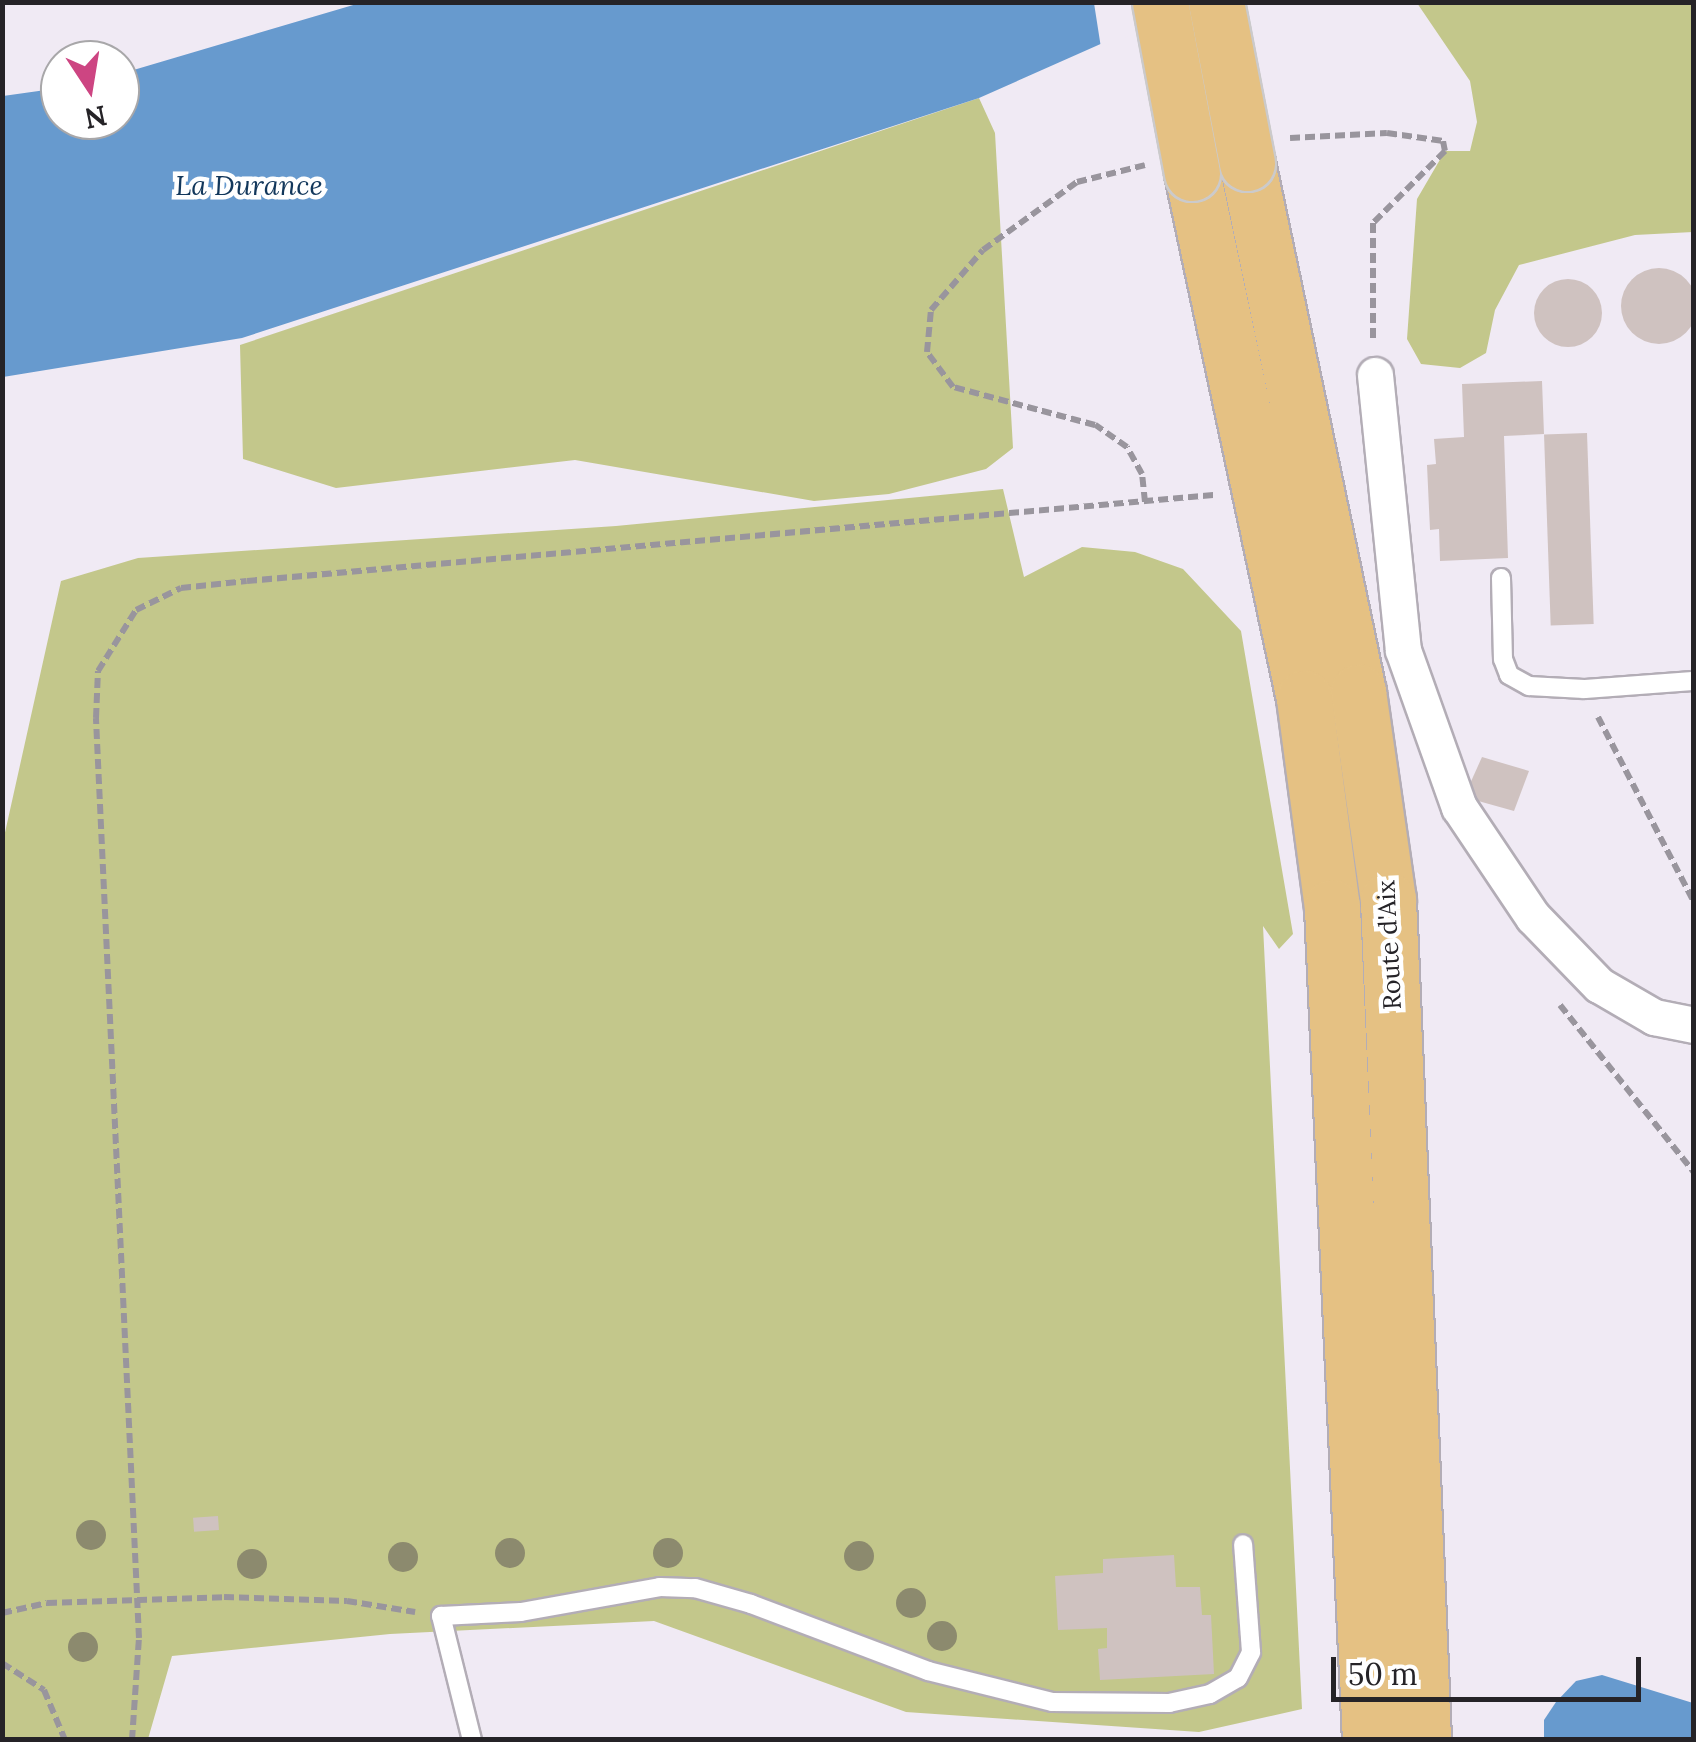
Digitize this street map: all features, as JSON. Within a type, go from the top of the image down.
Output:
[{"type":"main road","points":[[1160,2],[1192,174],[1304,698],[1332,907],[1370,1740]]},
{"type":"main road","name":"Route d'Aix","points":[[1216,2],[1246,163],[1351,656],[1384,863],[1422,1740]]},
{"type":"street","points":[[1375,375],[1403,650],[1460,807],[1533,917],[1599,986],[1654,1017],[1694,1025]]},
{"type":"lane","points":[[1501,578],[1509,675],[1529,686],[1584,690],[1694,681]]},
{"type":"lane","points":[[472,1740],[441,1616],[521,1612],[626,1590],[695,1588],[928,1671],[1052,1702],[1169,1704],[1210,1694],[1238,1678],[1251,1652],[1243,1544]]},
{"type":"path","points":[[1216,476],[1224,512]]},
{"type":"path","points":[[132,1740],[136,1599],[96,718],[98,671],[136,610],[182,588],[246,581],[1220,494]]},
{"type":"path","points":[[1584,690],[1694,902]]},
{"type":"path","points":[[2,1614],[47,1603],[136,1599],[347,1602],[441,1616]]},
{"type":"path","points":[[2,1663],[44,1690],[64,1740]]},
{"type":"green space","points":[[1417,3],[1693,3],[1693,232],[1635,235],[1519,265],[1495,310],[1486,353],[1460,368],[1421,364],[1407,339],[1417,199],[1445,151],[1470,151],[1477,122],[1470,81]]},
{"type":"green space","points":[[979,98],[995,133],[1013,448],[986,469],[889,494],[814,501],[575,460],[336,488],[243,459],[240,345]]},
{"type":"green space","points":[[1003,489],[1024,577],[1082,547],[1135,552],[1183,569],[1241,631],[1293,934],[1279,949],[1263,926],[1302,1709],[1199,1732],[906,1712],[654,1621],[390,1634],[172,1656],[148,1739],[3,1739],[2,846],[61,581],[138,558],[616,526]]},
{"type":"water","name":"La Durance","points":[[360,3],[1193,3],[979,98],[242,338],[3,377],[3,96],[40,91],[40,140],[140,140],[140,68]]},
{"type":"water","points":[[1602,1675],[1693,1703],[1693,1739],[1544,1739],[1544,1720],[1556,1702],[1576,1681]]},
{"type":"pier","points":[[1198,2],[1195,7],[1101,48],[1094,3]]},
{"type":"building","points":[[1659,268],[1674,270],[1686,279],[1695,291],[1695,321],[1686,333],[1674,342],[1659,344],[1644,342],[1632,333],[1623,321],[1621,306],[1623,291],[1632,279],[1644,270]]},
{"type":"building","points":[[1568,279],[1581,281],[1592,289],[1600,300],[1600,326],[1592,337],[1581,345],[1568,347],[1555,345],[1544,337],[1536,326],[1534,313],[1536,300],[1544,289],[1555,281]]},
{"type":"building","points":[[1542,381],[1544,434],[1504,436],[1508,558],[1440,561],[1439,529],[1430,530],[1427,465],[1436,464],[1434,439],[1464,437],[1462,384]]},
{"type":"building","points":[[1587,433],[1594,624],[1551,625],[1544,435]]},
{"type":"building","points":[[1482,757],[1529,771],[1514,811],[1464,797]]},
{"type":"building","points":[[218,1516],[219,1530],[194,1532],[193,1518]]},
{"type":"building","points":[[1174,1555],[1176,1587],[1200,1587],[1202,1615],[1211,1615],[1214,1674],[1100,1680],[1098,1649],[1107,1648],[1107,1628],[1058,1630],[1055,1576],[1103,1573],[1103,1559]]}]
